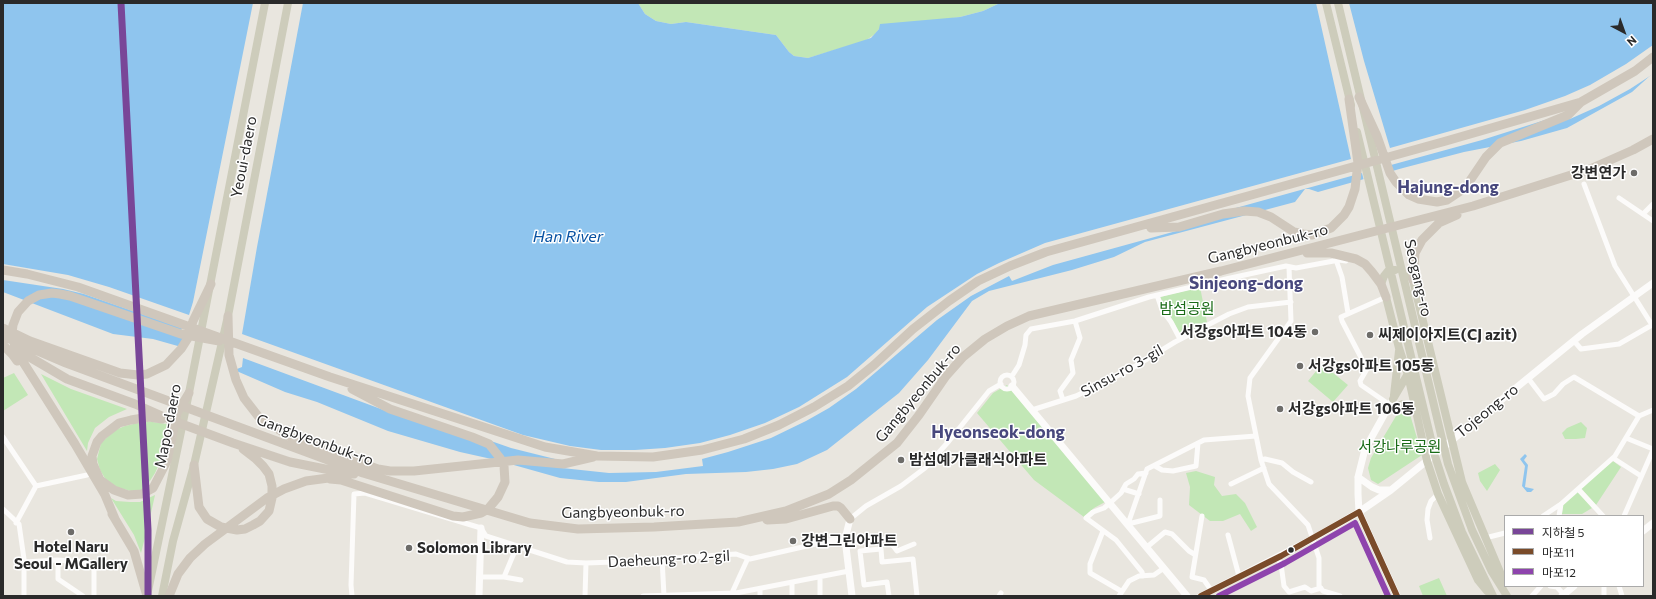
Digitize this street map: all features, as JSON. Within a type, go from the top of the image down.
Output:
[{"type":"highway","points":[[3,270],[27,274],[78,287],[330,377],[545,447],[597,456],[653,457],[702,450],[744,439],[779,425],[814,407],[848,386],[874,365],[913,329],[943,305],[978,281],[1010,266],[1046,252],[1134,229],[1538,116],[1580,102],[1635,71],[1653,57]]},
{"type":"highway","points":[[1359,97],[1377,136],[1390,173],[1401,189],[1414,197],[1437,202],[1447,200],[1465,188],[1486,157],[1500,143],[1568,115],[1580,102]]},
{"type":"highway","points":[[1134,229],[1179,226],[1223,214],[1244,211],[1258,212],[1271,217],[1294,232],[1303,234],[1312,235],[1331,228],[1338,222],[1346,211],[1355,189],[1358,163],[1349,99]]},
{"type":"highway","name":"Gangbyeonbuk-ro","points":[[3,336],[66,363],[363,473],[508,517],[553,527],[578,529],[654,527],[738,522],[786,512],[829,494],[851,480],[897,443],[919,415],[946,376],[963,357],[985,339],[1007,326],[1029,316],[1390,229],[1473,206],[1590,169],[1633,150],[1653,139]]},
{"type":"highway","points":[[1413,280],[1415,253],[1422,240],[1439,224],[1473,206]]},
{"type":"highway","points":[[1296,252],[1331,253],[1356,259],[1365,264],[1372,272],[1381,284],[1386,297]]},
{"type":"highway","points":[[3,328],[30,341],[120,373],[138,375],[147,374],[172,360],[181,349],[188,338],[193,321],[211,284]]},
{"type":"highway","points":[[115,519],[105,495],[75,444],[18,354],[12,333],[18,312],[28,301],[39,295],[52,293],[70,296],[181,334],[251,348]]},
{"type":"highway","points":[[228,316],[229,355],[244,398],[258,416],[276,429],[296,440],[378,469],[390,471],[431,470],[518,460],[563,464],[597,456]]},
{"type":"highway","points":[[3,340],[34,361],[67,379],[135,404],[172,420],[233,443],[290,462],[350,474]]},
{"type":"highway","points":[[3,346],[12,354],[134,551],[147,596]]},
{"type":"highway","points":[[330,377],[390,409],[482,440],[489,444],[496,451],[504,466],[505,482],[498,498],[488,509],[476,515],[463,517],[453,516],[341,480],[330,479]]},
{"type":"highway","points":[[172,420],[149,417],[139,418],[119,423],[110,429],[97,442],[94,450],[93,464],[100,480],[107,486],[121,493],[135,495],[147,492],[153,488],[167,461],[173,456],[178,413],[189,393]]},
{"type":"highway","points":[[194,462],[199,507],[207,519],[221,527],[237,530],[253,526],[269,511],[272,498],[272,486],[269,474],[263,466],[256,459],[233,443]]},
{"type":"highway","points":[[169,596],[178,574],[190,558],[205,544],[267,498],[306,481],[330,479],[350,474],[363,473]]},
{"type":"highway","points":[[758,518],[770,520],[786,519],[833,506],[838,506],[850,519]]},
{"type":"main road","name":"Yeoui-daero","points":[[211,284],[265,3]]},
{"type":"main road","name":"Yeoui-daero","points":[[228,316],[288,3]]},
{"type":"main road","name":"Seogang-ro","points":[[1326,3],[1435,456],[1454,512],[1493,596]]},
{"type":"main road","name":"Seogang-ro","points":[[1338,3],[1359,97],[1444,450],[1461,503],[1483,554],[1506,594]]},
{"type":"main road","points":[[1381,284],[1384,276],[1388,272],[1400,269],[1408,272],[1413,280],[1462,482],[1500,572],[1504,587]]},
{"type":"main road","name":"Tojeong-ro","points":[[1201,596],[1312,539],[1359,512],[1391,490],[1574,341],[1653,283]]},
{"type":"main road","name":"Mapo-daero","points":[[189,393],[211,284]]},
{"type":"main road","points":[[1386,297],[1399,348],[1408,375],[1427,461],[1438,494],[1478,580],[1493,596]]},
{"type":"main road","points":[[162,596],[173,541],[194,462],[228,316]]},
{"type":"main road","points":[[1397,596],[1359,512],[1358,477],[1367,444],[1408,375],[1419,349],[1424,328]]},
{"type":"main road","points":[[1390,405],[1399,348]]},
{"type":"main road","points":[[1012,386],[1187,596]]},
{"type":"main road","points":[[1390,405],[1403,404],[1416,409]]},
{"type":"main road","name":"Mapo-daero","points":[[147,596],[173,456]]},
{"type":"main road","points":[[1358,477],[1379,490],[1391,490]]},
{"type":"main road","points":[[850,519],[846,541],[852,596]]},
{"type":"main road","points":[[1644,530],[1653,523]]},
{"type":"main road","points":[[479,596],[481,528]]},
{"type":"main road","points":[[1564,596],[1573,587]]},
{"type":"street","points":[[1574,341],[1581,349],[1619,344],[1652,325],[1615,266],[1584,184]]},
{"type":"street","points":[[1619,198],[1653,221]]},
{"type":"street","points":[[1643,214],[1653,204]]},
{"type":"street","points":[[1336,260],[1342,277],[1348,313]]},
{"type":"street","points":[[1000,384],[1005,388],[1012,386],[1014,380],[1012,376],[1019,365],[1026,335],[1031,329],[1075,320],[1156,295],[1286,266],[1296,268],[1336,260],[1351,262],[1372,272]]},
{"type":"street","points":[[1289,267],[1291,321],[1250,378],[1248,396],[1261,460],[1269,484],[1308,525],[1319,558],[1319,586],[1323,591],[1340,596]]},
{"type":"street","name":"Sinsu-ro 3-gil","points":[[1156,295],[1162,310],[1171,322],[1180,339]]},
{"type":"street","points":[[1386,297],[1341,316],[1342,321],[1367,369],[1360,381],[1361,385],[1390,405]]},
{"type":"street","name":"Sinsu-ro 3-gil","points":[[1032,410],[1076,396],[1129,370],[1180,339],[1229,314],[1248,307],[1291,302]]},
{"type":"street","name":"Sinsu-ro 3-gil","points":[[1063,400],[1060,392],[1073,373],[1070,360],[1080,338],[1075,320]]},
{"type":"street","points":[[850,519],[866,506],[893,491],[925,468],[989,391],[1000,384],[1000,380],[1003,376],[1012,376]]},
{"type":"street","points":[[1528,378],[1544,399],[1554,394],[1563,384],[1574,377],[1638,416],[1653,412]]},
{"type":"street","points":[[1545,515],[1562,504],[1612,458],[1626,438],[1638,416]]},
{"type":"street","points":[[1128,524],[1147,469],[1204,440],[1256,436]]},
{"type":"street","points":[[3,437],[36,486]]},
{"type":"street","points":[[1624,515],[1653,449],[1626,438]]},
{"type":"street","points":[[1155,466],[1162,470],[1174,471],[1196,466],[1198,443]]},
{"type":"street","points":[[1612,458],[1641,476]]},
{"type":"street","points":[[1261,460],[1265,459],[1282,463],[1293,472],[1311,482]]},
{"type":"street","points":[[1647,464],[1653,467]]},
{"type":"street","points":[[1231,484],[1264,468]]},
{"type":"street","points":[[1143,576],[1142,572],[1116,540],[1086,518],[1092,512],[1104,508],[1110,503],[1121,493],[1126,484],[1134,480],[1138,474],[1146,473]]},
{"type":"street","points":[[16,523],[36,486],[87,475]]},
{"type":"street","points":[[1578,488],[1602,515]]},
{"type":"street","points":[[1123,489],[1139,494]]},
{"type":"street","name":"Daeheung-ro 2-gil","points":[[352,596],[351,585],[354,494],[365,493],[481,528],[486,536],[567,562],[586,563],[736,554],[748,558],[833,540],[858,542],[870,539],[888,539],[897,551],[914,544]]},
{"type":"street","points":[[1430,538],[1427,520],[1428,509],[1431,501],[1438,494]]},
{"type":"street","points":[[1128,524],[1160,516],[1160,500]]},
{"type":"street","points":[[1559,515],[1562,504]]},
{"type":"street","points":[[3,509],[16,523],[19,524],[25,562],[24,596]]},
{"type":"street","points":[[1202,516],[1194,554],[1192,577],[1204,580],[1211,590]]},
{"type":"street","points":[[1103,531],[1090,564],[1090,573],[1120,594],[1129,581],[1143,576],[1154,575],[1164,568]]},
{"type":"street","points":[[1147,548],[1165,532],[1172,534],[1194,554]]},
{"type":"street","points":[[1485,538],[1504,533]]},
{"type":"street","points":[[1228,535],[1239,576]]},
{"type":"street","points":[[504,577],[517,546]]},
{"type":"street","points":[[889,596],[887,582],[864,585],[860,552],[881,549],[882,562],[913,559],[917,596]]},
{"type":"street","points":[[662,558],[663,596]]},
{"type":"street","points":[[731,595],[748,558]]},
{"type":"street","points":[[1277,558],[1281,564],[1284,586],[1289,592],[1304,587],[1312,594],[1321,588]]},
{"type":"street","points":[[25,562],[58,561],[94,563],[94,596]]},
{"type":"street","points":[[58,561],[58,579],[83,596]]},
{"type":"street","points":[[585,596],[586,563]]},
{"type":"street","points":[[643,596],[731,595],[849,571]]},
{"type":"street","points":[[479,577],[504,577],[521,580]]},
{"type":"street","points":[[820,577],[820,596]]},
{"type":"street","points":[[792,583],[792,596]]},
{"type":"street","points":[[1532,596],[1540,587]]},
{"type":"street","points":[[1556,587],[1564,596]]},
{"type":"street","points":[[760,589],[760,596]]},
{"type":"green space","points":[[638,3],[1000,3],[983,11],[960,17],[879,29],[865,41],[808,58],[794,56],[776,35],[686,22],[671,24],[656,21],[645,14]]},
{"type":"green space","name":"밤섬공원","points":[[1200,287],[1207,322],[1181,336],[1160,297]]},
{"type":"green space","points":[[1322,364],[1348,385],[1333,402],[1308,381]]},
{"type":"green space","points":[[14,373],[28,395],[3,411],[3,378]]},
{"type":"green space","points":[[41,374],[71,389],[127,409],[109,417],[95,428],[88,443],[87,451]]},
{"type":"green space","points":[[1007,385],[1105,502],[1094,508],[1084,517],[1034,480],[977,413],[993,393]]},
{"type":"green space","name":"서강나루공원","points":[[1409,411],[1422,455],[1378,484],[1371,480],[1368,468],[1371,458],[1396,416]]},
{"type":"green space","points":[[146,421],[167,424],[161,460],[155,473],[144,490],[135,492],[115,487],[106,480],[100,470],[97,459],[101,443],[115,430]]},
{"type":"green space","points":[[1581,422],[1587,428],[1585,438],[1565,439],[1562,433],[1567,428]]},
{"type":"green space","points":[[1613,461],[1621,467],[1596,505],[1581,488]]},
{"type":"green space","points":[[1495,464],[1500,470],[1487,491],[1480,481],[1478,473]]},
{"type":"green space","points":[[1196,471],[1215,477],[1214,485],[1222,496],[1236,494],[1245,503],[1257,527],[1251,531],[1240,514],[1223,521],[1210,521],[1189,505],[1190,487],[1186,473]]},
{"type":"green space","points":[[1578,491],[1592,508],[1582,514],[1562,514],[1563,505]]},
{"type":"green space","points":[[155,495],[141,553],[134,535],[111,498],[116,501],[140,502]]},
{"type":"green space","points":[[1439,578],[1447,596],[1423,596],[1419,586]]},
{"type":"water","name":"Han River","points":[[3,3],[638,3],[645,14],[656,21],[671,24],[686,22],[776,35],[794,56],[808,58],[871,38],[879,29],[880,24],[960,17],[983,11],[1000,3],[1653,3],[1653,73],[1632,92],[1567,128],[1521,141],[1464,152],[1318,192],[1305,189],[1295,202],[1145,242],[1114,257],[1072,270],[989,291],[972,301],[928,360],[899,393],[827,450],[797,464],[773,469],[746,472],[686,474],[626,482],[599,482],[560,478],[496,460],[460,452],[388,431],[317,402],[285,392],[225,366],[199,352],[153,339],[113,334],[3,292]]},
{"type":"water","points":[[1525,454],[1527,456],[1524,460],[1528,465],[1525,487],[1534,489],[1531,492],[1527,492],[1522,486],[1525,466],[1520,459]]},
{"type":"pier","points":[[253,3],[303,3],[242,334],[523,435],[570,446],[601,450],[665,448],[700,443],[765,423],[799,407],[847,377],[927,307],[977,274],[999,263],[1045,243],[1351,159],[1316,3],[1349,3],[1364,61],[1390,148],[1525,110],[1565,96],[1590,85],[1626,64],[1653,45],[1653,74],[1599,106],[1570,119],[1567,113],[1482,140],[1391,165],[1389,174],[1364,181],[1362,173],[1178,224],[1180,230],[1053,265],[1012,281],[1009,276],[971,296],[937,320],[856,389],[829,408],[806,421],[771,438],[702,459],[703,466],[656,472],[609,473],[562,468],[563,461],[511,448],[391,406],[389,412],[243,358],[242,367],[232,371],[199,354],[185,350],[187,339],[180,335],[182,328],[84,294],[63,289],[3,280],[3,264],[68,275],[109,287],[189,315],[193,302]]},
{"type":"metro line","name":"5","points":[[121,3],[148,530],[148,596]]},
{"type":"transit line","name":"마포11","points":[[1201,596],[1281,556],[1359,512],[1397,596]]},
{"type":"transit line","name":"마포12","points":[[1219,596],[1285,563],[1355,523],[1388,596]]},
{"type":"place","name":"강변연가","points":[[1634,173]]},
{"type":"place","name":"서강gs아파트 104동","points":[[1315,332]]},
{"type":"place","name":"씨제이아지트(CJ azit)","points":[[1370,335]]},
{"type":"place","name":"서강gs아파트 105동","points":[[1300,366]]},
{"type":"place","name":"서강gs아파트 106동","points":[[1280,409]]},
{"type":"place","name":"밤섬예가클래식아파트","points":[[901,460]]},
{"type":"place","name":"Hotel Naru Seoul - MGallery","points":[[71,532]]},
{"type":"place","name":"강변그린아파트","points":[[793,541]]},
{"type":"place","name":"Solomon Library","points":[[409,548]]},
{"type":"district","name":"Hajung-dong","points":[[1448,187]]},
{"type":"district","name":"Sinjeong-dong","points":[[1246,283]]},
{"type":"district","name":"Hyeonseok-dong","points":[[998,432]]}]
